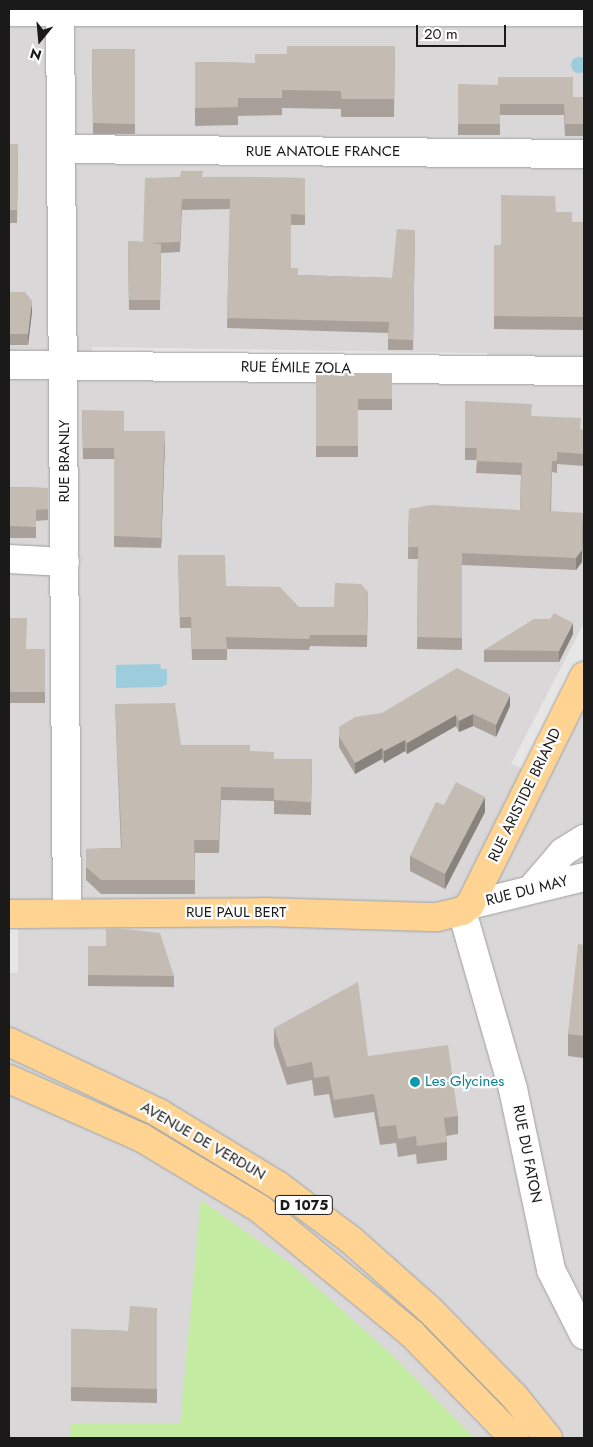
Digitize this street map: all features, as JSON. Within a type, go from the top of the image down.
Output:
[{"type":"main road","name":"RUE ARISTIDE BRIAND","points":[[466,908],[584,676]]},
{"type":"main road","name":"RUE PAUL BERT","points":[[9,914],[264,912],[428,918],[466,908]]},
{"type":"main road","name":"AVENUE DE VERDUN","points":[[9,1042],[159,1113],[276,1184],[351,1240],[432,1311],[514,1396],[548,1438]]},
{"type":"main road","name":"AVENUE DE VERDUN","points":[[9,1079],[142,1138],[260,1210],[412,1334],[514,1438]]},
{"type":"street","points":[[9,12],[60,10],[584,12]]},
{"type":"street","name":"RUE BRANLY","points":[[60,10],[67,913]]},
{"type":"street","name":"RUE ANATOLE FRANCE","points":[[62,149],[584,154]]},
{"type":"street","name":"RUE ÉMILE ZOLA","points":[[9,365],[584,371]]},
{"type":"street","points":[[9,559],[65,562]]},
{"type":"street","points":[[533,887],[563,852],[584,839]]},
{"type":"street","name":"RUE DU MAY","points":[[466,908],[533,887],[584,877]]},
{"type":"street","name":"RUE DU FATON","points":[[466,908],[514,1089],[550,1270],[584,1335]]},
{"type":"shaded area","points":[[9,9],[584,9],[584,1438],[9,1438]]},
{"type":"shaded area","points":[[92,347],[487,353],[487,365],[93,359]]},
{"type":"shaded area","points":[[584,623],[584,656],[528,771],[511,764]]},
{"type":"shaded area","points":[[9,929],[18,929],[18,973],[9,973]]},
{"type":"green space","points":[[201,1200],[292,1265],[393,1356],[474,1438],[70,1438],[71,1423],[180,1424]]},
{"type":"water","points":[[576,57],[582,57],[587,62],[585,71],[576,73],[571,68],[571,62]]},
{"type":"water","points":[[160,664],[161,669],[167,669],[167,684],[161,687],[116,688],[116,665]]},
{"type":"building","points":[[287,46],[395,46],[394,99],[341,99],[341,91],[282,90],[282,98],[238,98],[238,107],[195,108],[195,62],[255,63],[255,54],[287,54]]},
{"type":"building","points":[[92,49],[135,49],[135,124],[93,123]]},
{"type":"building","points":[[498,77],[573,77],[573,97],[584,97],[584,124],[565,124],[564,104],[500,104],[500,124],[458,124],[458,84],[498,85]]},
{"type":"building","points":[[9,144],[18,144],[17,210],[9,210]]},
{"type":"building","points":[[181,171],[203,171],[202,177],[305,178],[305,215],[291,214],[291,268],[298,268],[298,275],[392,278],[397,229],[415,230],[413,340],[388,339],[389,322],[227,318],[230,199],[182,199],[180,242],[150,243],[161,244],[160,300],[129,300],[128,241],[143,242],[145,178],[180,177]]},
{"type":"building","points":[[501,195],[555,196],[556,212],[572,212],[572,222],[584,222],[584,317],[494,316],[494,245],[501,245]]},
{"type":"building","points":[[9,292],[25,292],[32,301],[28,334],[9,334]]},
{"type":"building","points":[[316,373],[392,373],[392,399],[358,399],[358,446],[316,446]]},
{"type":"building","points":[[465,401],[532,404],[531,416],[581,418],[580,429],[584,430],[584,454],[557,452],[557,461],[552,461],[550,511],[583,513],[582,550],[576,558],[462,553],[462,638],[417,637],[418,547],[408,547],[409,509],[431,505],[520,510],[522,463],[476,461],[477,448],[465,448]]},
{"type":"building","points":[[82,410],[124,411],[124,431],[165,431],[161,538],[114,536],[114,448],[83,448]]},
{"type":"building","points":[[9,487],[48,488],[48,509],[36,510],[36,527],[9,526]]},
{"type":"building","points":[[178,555],[225,555],[226,586],[280,587],[299,607],[334,607],[335,583],[361,584],[368,592],[367,635],[310,635],[309,639],[226,637],[227,649],[192,649],[191,617],[180,617]]},
{"type":"building","points":[[554,613],[573,623],[559,651],[484,650],[534,619],[550,619]]},
{"type":"building","points":[[9,618],[27,618],[26,649],[45,649],[45,692],[9,692]]},
{"type":"building","points":[[457,668],[510,695],[496,725],[473,714],[459,721],[456,715],[407,743],[405,740],[384,751],[382,748],[355,763],[339,736],[339,727],[355,717],[382,713]]},
{"type":"building","points":[[175,703],[181,745],[250,745],[250,751],[274,752],[274,759],[312,759],[311,802],[274,800],[274,788],[221,787],[219,840],[194,840],[195,880],[101,880],[86,867],[86,849],[122,848],[115,704]]},
{"type":"building","points":[[456,782],[485,797],[445,874],[410,856],[436,802],[444,805]]},
{"type":"building","points":[[106,927],[160,933],[174,976],[88,975],[88,946],[106,946]]},
{"type":"building","points":[[578,944],[584,945],[584,1036],[568,1034]]},
{"type":"building","name":"Les Glycines","points":[[358,982],[368,1056],[448,1045],[458,1116],[444,1118],[447,1142],[417,1146],[416,1136],[398,1139],[396,1125],[380,1127],[374,1094],[334,1100],[329,1076],[314,1078],[312,1062],[287,1067],[274,1028]]},
{"type":"building","points":[[130,1306],[157,1308],[157,1389],[71,1387],[71,1329],[128,1331]]},
{"type":"place","name":"Les Glycines","points":[[415,1082]]}]
